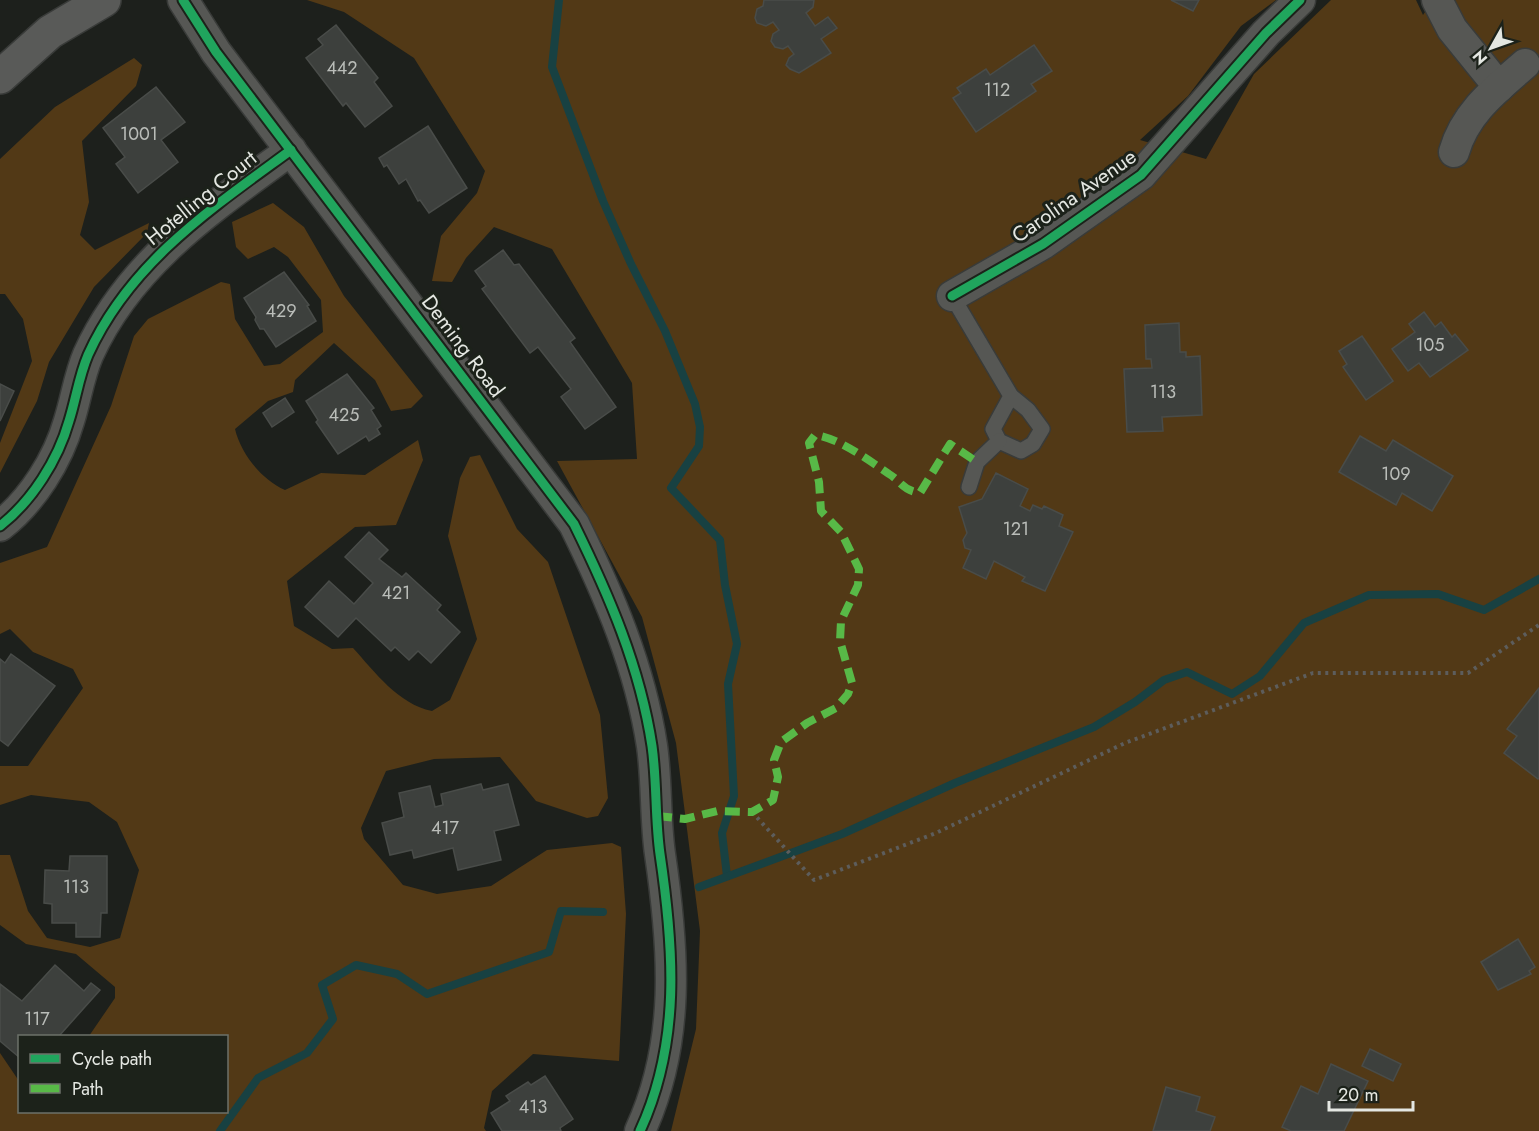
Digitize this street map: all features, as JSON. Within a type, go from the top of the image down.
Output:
[{"type":"main road","points":[[0,77],[50,32],[104,0]]},
{"type":"street","name":"Deming Road","points":[[183,0],[216,52],[574,524],[607,591],[633,660],[652,746],[660,854],[672,938],[672,990],[664,1057],[648,1114],[640,1131]]},
{"type":"street","name":"Carolina Avenue","points":[[952,296],[1043,244],[1142,175],[1266,33],[1300,0]]},
{"type":"street","points":[[1437,0],[1452,29],[1499,87]]},
{"type":"street","points":[[1454,152],[1460,131],[1471,114],[1526,64]]},
{"type":"street","name":"Hotelling Court","points":[[0,526],[25,502],[52,461],[69,423],[88,355],[137,278],[157,254],[192,223],[291,150]]},
{"type":"lane","points":[[952,296],[1011,396],[1028,410],[1042,429],[1033,444],[1021,451],[999,441],[993,429],[1011,396]]},
{"type":"lane","points":[[969,486],[977,462],[999,441]]},
{"type":"path","points":[[752,812],[814,880],[936,833],[1125,743],[1313,673],[1467,673],[1539,625]]},
{"type":"shaded area","points":[[307,0],[1276,0],[1241,26],[1188,96],[1140,140],[1206,159],[1254,74],[1331,0],[1416,0],[1423,15],[1433,0],[1539,0],[1539,1131],[671,1131],[696,1029],[700,931],[676,743],[642,617],[557,461],[637,459],[632,383],[552,249],[494,227],[466,258],[452,282],[432,281],[441,236],[477,193],[485,171],[414,58],[344,12]]},
{"type":"shaded area","points":[[134,58],[142,65],[136,86],[82,141],[89,202],[80,235],[95,250],[149,223],[147,233],[94,287],[49,362],[37,401],[0,473],[0,443],[32,361],[23,319],[5,294],[0,294],[0,159],[55,107]]},
{"type":"shaded area","points":[[273,203],[304,227],[344,296],[423,396],[411,408],[391,411],[375,380],[334,343],[295,380],[293,392],[268,401],[235,429],[242,448],[253,465],[285,490],[321,473],[365,475],[418,440],[423,460],[396,525],[355,527],[287,581],[294,626],[332,649],[353,648],[388,686],[408,702],[432,711],[450,700],[477,639],[448,536],[460,478],[470,457],[480,455],[517,529],[548,562],[600,715],[608,798],[598,816],[587,818],[536,801],[500,757],[434,759],[386,771],[361,828],[364,839],[403,885],[437,894],[491,886],[547,850],[612,843],[621,847],[626,914],[619,1061],[533,1054],[492,1091],[484,1128],[486,1131],[0,1131],[0,1053],[18,1080],[18,1113],[228,1113],[228,1035],[90,1035],[115,998],[115,987],[76,954],[26,944],[0,925],[0,855],[10,855],[28,911],[47,938],[90,947],[120,938],[139,870],[117,822],[89,802],[31,795],[0,805],[0,766],[28,766],[83,688],[73,669],[33,652],[10,629],[0,634],[0,563],[47,547],[111,406],[134,336],[148,319],[221,282],[230,284],[235,319],[264,366],[280,364],[323,332],[321,300],[288,257],[274,247],[248,259],[236,247],[232,222]]},
{"type":"building","points":[[764,0],[814,0],[813,7],[806,13],[815,26],[828,17],[837,28],[821,39],[831,53],[799,73],[790,69],[786,65],[794,54],[788,46],[783,49],[775,47],[771,41],[773,34],[779,30],[773,22],[766,26],[757,23],[755,18],[757,9],[763,6]]},
{"type":"building","points":[[1171,0],[1199,0],[1193,11]]},
{"type":"building","points":[[336,25],[378,78],[374,82],[392,106],[365,127],[346,103],[343,106],[306,58],[323,45],[318,39]]},
{"type":"building","points":[[1034,45],[1052,71],[1031,84],[1036,91],[976,132],[953,98],[961,93],[957,88],[986,69],[990,75]]},
{"type":"building","points":[[156,87],[185,122],[161,140],[178,162],[138,193],[116,164],[125,157],[103,128]]},
{"type":"building","points":[[428,126],[467,188],[429,213],[420,200],[418,201],[406,179],[399,184],[387,165],[384,167],[379,158]]},
{"type":"building","points":[[503,250],[514,265],[519,264],[575,338],[570,342],[616,407],[585,429],[561,397],[571,389],[538,347],[530,353],[482,289],[486,286],[475,271]]},
{"type":"building","points":[[284,272],[309,305],[307,306],[316,321],[276,347],[264,329],[260,329],[255,320],[256,317],[244,298]]},
{"type":"building","points":[[1424,312],[1435,327],[1441,322],[1452,337],[1455,334],[1468,350],[1430,377],[1419,363],[1408,371],[1392,349],[1415,332],[1409,324]]},
{"type":"building","points":[[1179,323],[1180,352],[1186,352],[1186,357],[1200,356],[1202,415],[1162,417],[1163,431],[1127,432],[1124,369],[1152,368],[1151,359],[1146,359],[1145,325]]},
{"type":"building","points":[[1362,336],[1393,381],[1366,400],[1343,367],[1347,364],[1339,351]]},
{"type":"building","points":[[347,374],[374,408],[371,410],[381,426],[377,429],[380,434],[369,441],[366,436],[338,454],[316,422],[318,420],[306,401]]},
{"type":"building","points":[[0,384],[14,391],[0,421]]},
{"type":"building","points":[[285,398],[294,412],[272,427],[263,413]]},
{"type":"building","points":[[1360,436],[1386,451],[1393,440],[1453,476],[1432,511],[1402,493],[1396,505],[1339,472]]},
{"type":"building","points":[[996,473],[1028,489],[1020,506],[1030,511],[1033,505],[1042,509],[1044,506],[1063,515],[1059,526],[1073,532],[1045,591],[1022,581],[1025,577],[994,561],[986,579],[963,568],[971,550],[965,548],[963,540],[967,533],[959,507],[982,499]]},
{"type":"building","points":[[369,532],[388,550],[379,559],[402,577],[406,573],[441,605],[437,610],[460,632],[431,663],[418,651],[409,660],[395,647],[391,651],[356,618],[338,637],[305,607],[329,581],[354,604],[373,583],[345,557]]},
{"type":"building","points":[[11,654],[55,686],[8,746],[0,740],[0,659],[5,663]]},
{"type":"building","points":[[1539,688],[1538,779],[1504,753],[1517,736],[1507,729]]},
{"type":"building","points":[[481,784],[483,790],[508,784],[519,825],[494,831],[501,860],[458,870],[453,848],[414,858],[412,850],[390,855],[382,823],[404,817],[399,793],[430,786],[435,807],[443,805],[441,794]]},
{"type":"building","points":[[70,856],[107,856],[107,913],[101,913],[100,937],[76,937],[76,923],[52,923],[52,904],[44,903],[45,870],[69,871]]},
{"type":"building","points":[[1518,939],[1535,967],[1529,971],[1531,974],[1498,990],[1481,962]]},
{"type":"building","points":[[55,965],[84,991],[91,983],[100,990],[60,1035],[18,1035],[18,1056],[0,1041],[0,984],[22,1001]]},
{"type":"building","points":[[1370,1049],[1401,1064],[1393,1081],[1362,1066]]},
{"type":"building","points":[[1331,1064],[1368,1081],[1344,1131],[1291,1131],[1282,1127],[1301,1086],[1318,1094]]},
{"type":"building","points":[[545,1076],[573,1119],[560,1128],[561,1131],[502,1131],[491,1113],[510,1101],[506,1096],[528,1082],[531,1085]]},
{"type":"building","points":[[1166,1087],[1200,1097],[1196,1111],[1215,1117],[1210,1131],[1153,1131]]},
{"type":"waterway","points":[[559,0],[552,67],[603,201],[631,264],[665,331],[695,404],[700,427],[699,446],[671,488],[720,540],[725,585],[737,644],[728,684],[734,796],[722,833],[727,876]]},
{"type":"waterway","points":[[699,887],[842,834],[955,783],[1094,727],[1135,702],[1164,680],[1187,672],[1232,694],[1260,676],[1304,623],[1369,595],[1438,594],[1484,610],[1539,579]]},
{"type":"waterway","points":[[220,1131],[258,1078],[307,1053],[333,1019],[322,985],[356,965],[397,974],[427,994],[549,952],[561,911],[603,912]]},
{"type":"marked path","points":[[657,816],[685,819],[717,811],[752,812],[773,800],[778,777],[774,760],[781,742],[807,723],[836,708],[848,694],[852,683],[840,641],[841,621],[858,585],[859,569],[841,532],[821,511],[819,482],[809,443],[815,435],[833,440],[863,456],[914,492],[920,493],[950,444],[977,462]]},
{"type":"cycle path","points":[[183,0],[216,52],[574,524],[622,632],[640,688],[652,746],[658,841],[669,925],[671,960],[671,995],[662,1064],[640,1131]]},
{"type":"cycle path","points":[[952,296],[1043,244],[1141,175],[1266,33],[1300,0]]},
{"type":"cycle path","points":[[0,526],[23,505],[51,465],[64,436],[88,355],[126,292],[176,239],[232,193],[291,150]]}]
